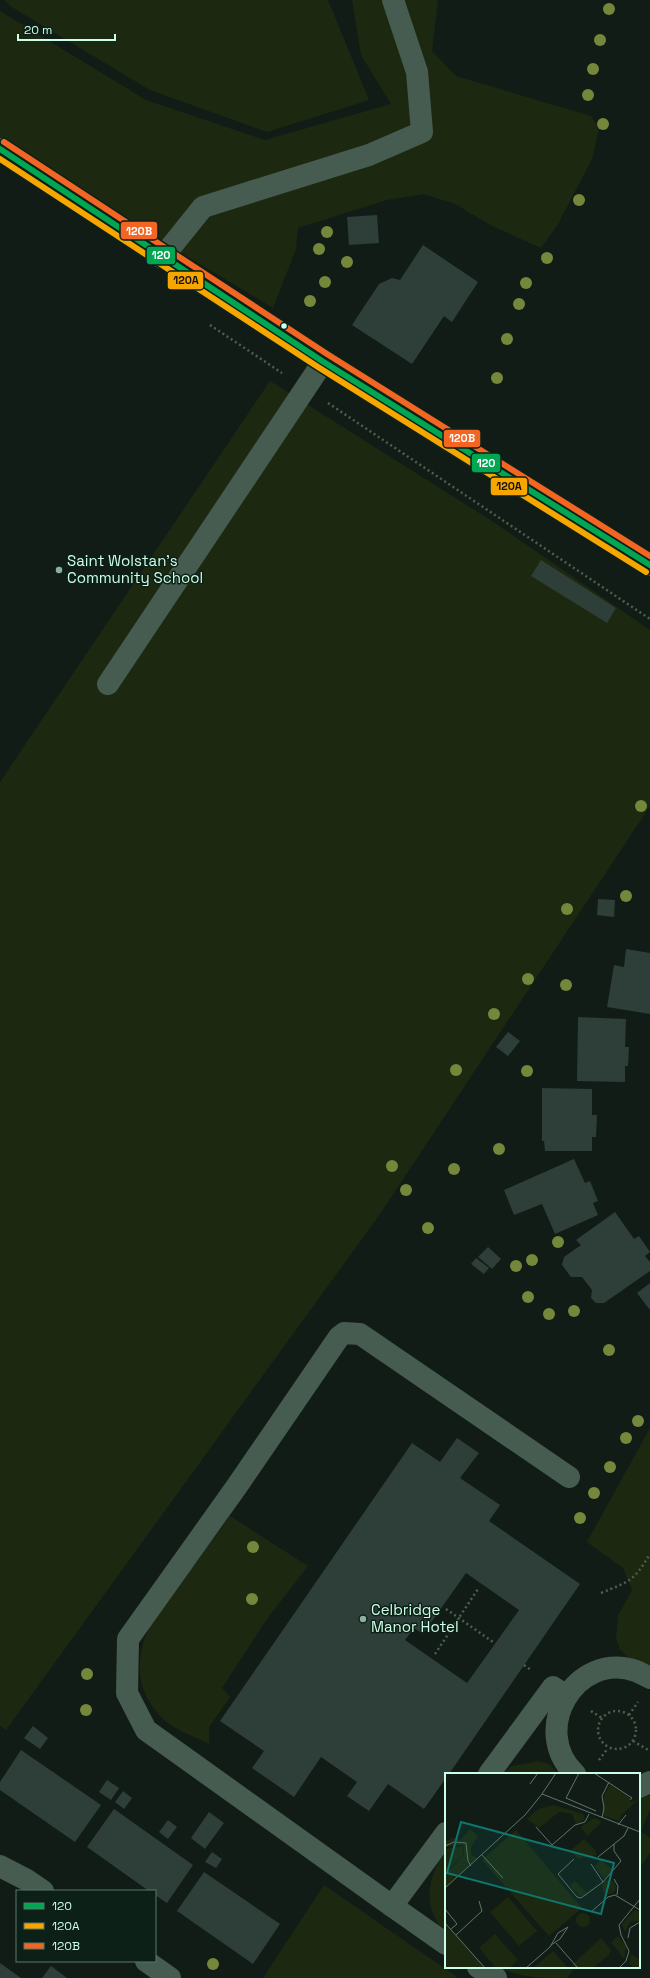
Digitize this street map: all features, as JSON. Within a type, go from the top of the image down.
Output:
[{"type":"main road","points":[[0,149],[162,258],[323,362],[650,565]]},
{"type":"street","points":[[162,258],[203,207],[369,155],[422,132],[417,72],[394,0]]},
{"type":"street","points":[[108,684],[323,362]]},
{"type":"street","points":[[445,1943],[146,1730],[127,1693],[128,1639],[237,1486],[339,1337],[344,1333],[360,1334],[569,1477]]},
{"type":"street","points":[[574,1773],[568,1767],[559,1750],[555,1732],[558,1713],[566,1696],[579,1681],[597,1672],[616,1668],[636,1671],[650,1678]]},
{"type":"street","points":[[491,1773],[553,1687],[566,1696]]},
{"type":"street","points":[[640,1787],[650,1782]]},
{"type":"street","points":[[392,1906],[445,1834]]},
{"type":"street","points":[[0,1866],[27,1880],[42,1890]]},
{"type":"street","points":[[147,1962],[170,1978]]},
{"type":"street","points":[[480,1968],[496,1978]]},
{"type":"path","points":[[601,1593],[629,1582],[638,1573],[650,1554]]},
{"type":"path","points":[[435,1654],[478,1589]]},
{"type":"path","points":[[446,1609],[493,1642]]},
{"type":"path","points":[[612,1712],[624,1712],[629,1715],[636,1725],[637,1731],[633,1741],[628,1747],[622,1750],[608,1748],[598,1735],[599,1724],[602,1718],[612,1712]]},
{"type":"path","points":[[633,1741],[650,1751]]},
{"type":"green space","points":[[5,0],[328,0],[369,100],[267,132],[150,90],[10,6]]},
{"type":"green space","points":[[352,0],[438,0],[432,51],[456,76],[591,116],[599,129],[592,159],[557,226],[541,248],[492,226],[455,204],[423,194],[387,200],[298,228],[296,249],[273,308],[0,144],[0,11],[146,100],[265,140],[391,104],[361,55]]},
{"type":"green space","points":[[270,381],[492,521],[650,630],[650,806],[380,1214],[6,1730],[0,1726],[0,782]]},
{"type":"green space","points":[[650,1428],[650,1666],[629,1658],[620,1649],[616,1639],[618,1616],[632,1590],[623,1568],[587,1542]]},
{"type":"green space","points":[[230,1516],[308,1566],[267,1619],[222,1688],[230,1697],[209,1727],[209,1744],[168,1723],[155,1710],[147,1697],[142,1683],[140,1668],[141,1653],[151,1623],[159,1608]]},
{"type":"green space","points":[[539,1761],[549,1764],[558,1773],[503,1773],[512,1766]]},
{"type":"green space","points":[[650,1795],[650,1810],[641,1831],[650,1838],[650,1853],[640,1868],[640,1797]]},
{"type":"green space","points":[[445,1853],[445,1934],[433,1914],[430,1904],[431,1883],[439,1862]]},
{"type":"green space","points":[[324,1885],[457,1977],[457,1978],[263,1978]]},
{"type":"green space","points":[[500,1968],[574,1968],[567,1978],[540,1977],[506,1971]]},
{"type":"building","points":[[377,215],[379,243],[349,245],[347,217]]},
{"type":"building","points":[[423,245],[478,282],[452,322],[444,316],[412,364],[352,325],[379,284],[392,278],[400,280]]},
{"type":"building","points":[[541,560],[616,608],[607,623],[531,576]]},
{"type":"building","points":[[598,899],[615,900],[614,917],[597,915]]},
{"type":"building","points":[[626,949],[650,953],[650,1014],[607,1007],[614,965],[624,967]]},
{"type":"building","points":[[578,1017],[626,1019],[625,1047],[629,1047],[628,1066],[625,1066],[625,1082],[577,1081]]},
{"type":"building","points":[[508,1032],[520,1041],[508,1056],[496,1047]]},
{"type":"building","points":[[542,1088],[592,1089],[592,1115],[597,1115],[596,1137],[592,1137],[592,1151],[545,1151],[544,1141],[542,1141]]},
{"type":"building","points":[[574,1159],[585,1183],[590,1181],[598,1201],[593,1203],[598,1215],[555,1234],[542,1204],[514,1215],[504,1190]]},
{"type":"building","points":[[615,1212],[634,1239],[639,1236],[650,1252],[645,1256],[650,1262],[650,1271],[604,1303],[596,1303],[591,1298],[592,1290],[582,1277],[571,1277],[562,1265],[564,1257],[581,1245],[576,1240]]},
{"type":"building","points":[[488,1247],[501,1259],[492,1269],[478,1257]]},
{"type":"building","points":[[476,1258],[489,1268],[484,1274],[471,1264]]},
{"type":"building","points":[[650,1283],[650,1310],[637,1293]]},
{"type":"building","name":"Celbridge Manor Hotel","points":[[457,1438],[479,1453],[460,1478],[500,1505],[489,1521],[580,1584],[450,1773],[445,1773],[445,1779],[424,1809],[388,1784],[369,1811],[347,1796],[357,1782],[321,1757],[294,1797],[252,1768],[264,1751],[220,1721],[412,1443],[440,1462]],"holes":[[[466,1573],[519,1610],[467,1683],[405,1640],[414,1628],[423,1634]]]},
{"type":"building","points":[[33,1726],[48,1738],[40,1749],[24,1738]]},
{"type":"building","points":[[21,1750],[101,1805],[75,1842],[0,1790],[0,1782]]},
{"type":"building","points":[[107,1780],[119,1788],[111,1800],[99,1792]]},
{"type":"building","points":[[123,1791],[132,1798],[124,1809],[115,1802]]},
{"type":"building","points":[[114,1809],[193,1865],[167,1903],[156,1896],[156,1890],[148,1890],[87,1847]]},
{"type":"building","points":[[209,1812],[224,1823],[205,1849],[191,1838]]},
{"type":"building","points":[[168,1820],[177,1827],[168,1839],[159,1832]]},
{"type":"building","points":[[212,1852],[222,1859],[216,1868],[205,1862]]},
{"type":"building","points":[[204,1872],[280,1924],[253,1964],[177,1911]]},
{"type":"building","points":[[0,1963],[21,1978],[0,1978]]},
{"type":"building","points":[[51,1966],[67,1978],[42,1978]]},
{"type":"transit line","name":"120B","points":[[4,142],[327,354],[650,556]]},
{"type":"transit line","name":"120","points":[[0,149],[322,361],[650,565]]},
{"type":"transit line","name":"120A","points":[[0,159],[318,367],[646,572]]},
{"type":"place","name":"Saint Wolstan's Community School","points":[[59,570]]},
{"type":"place","name":"Celbridge Manor Hotel","points":[[363,1619]]}]
